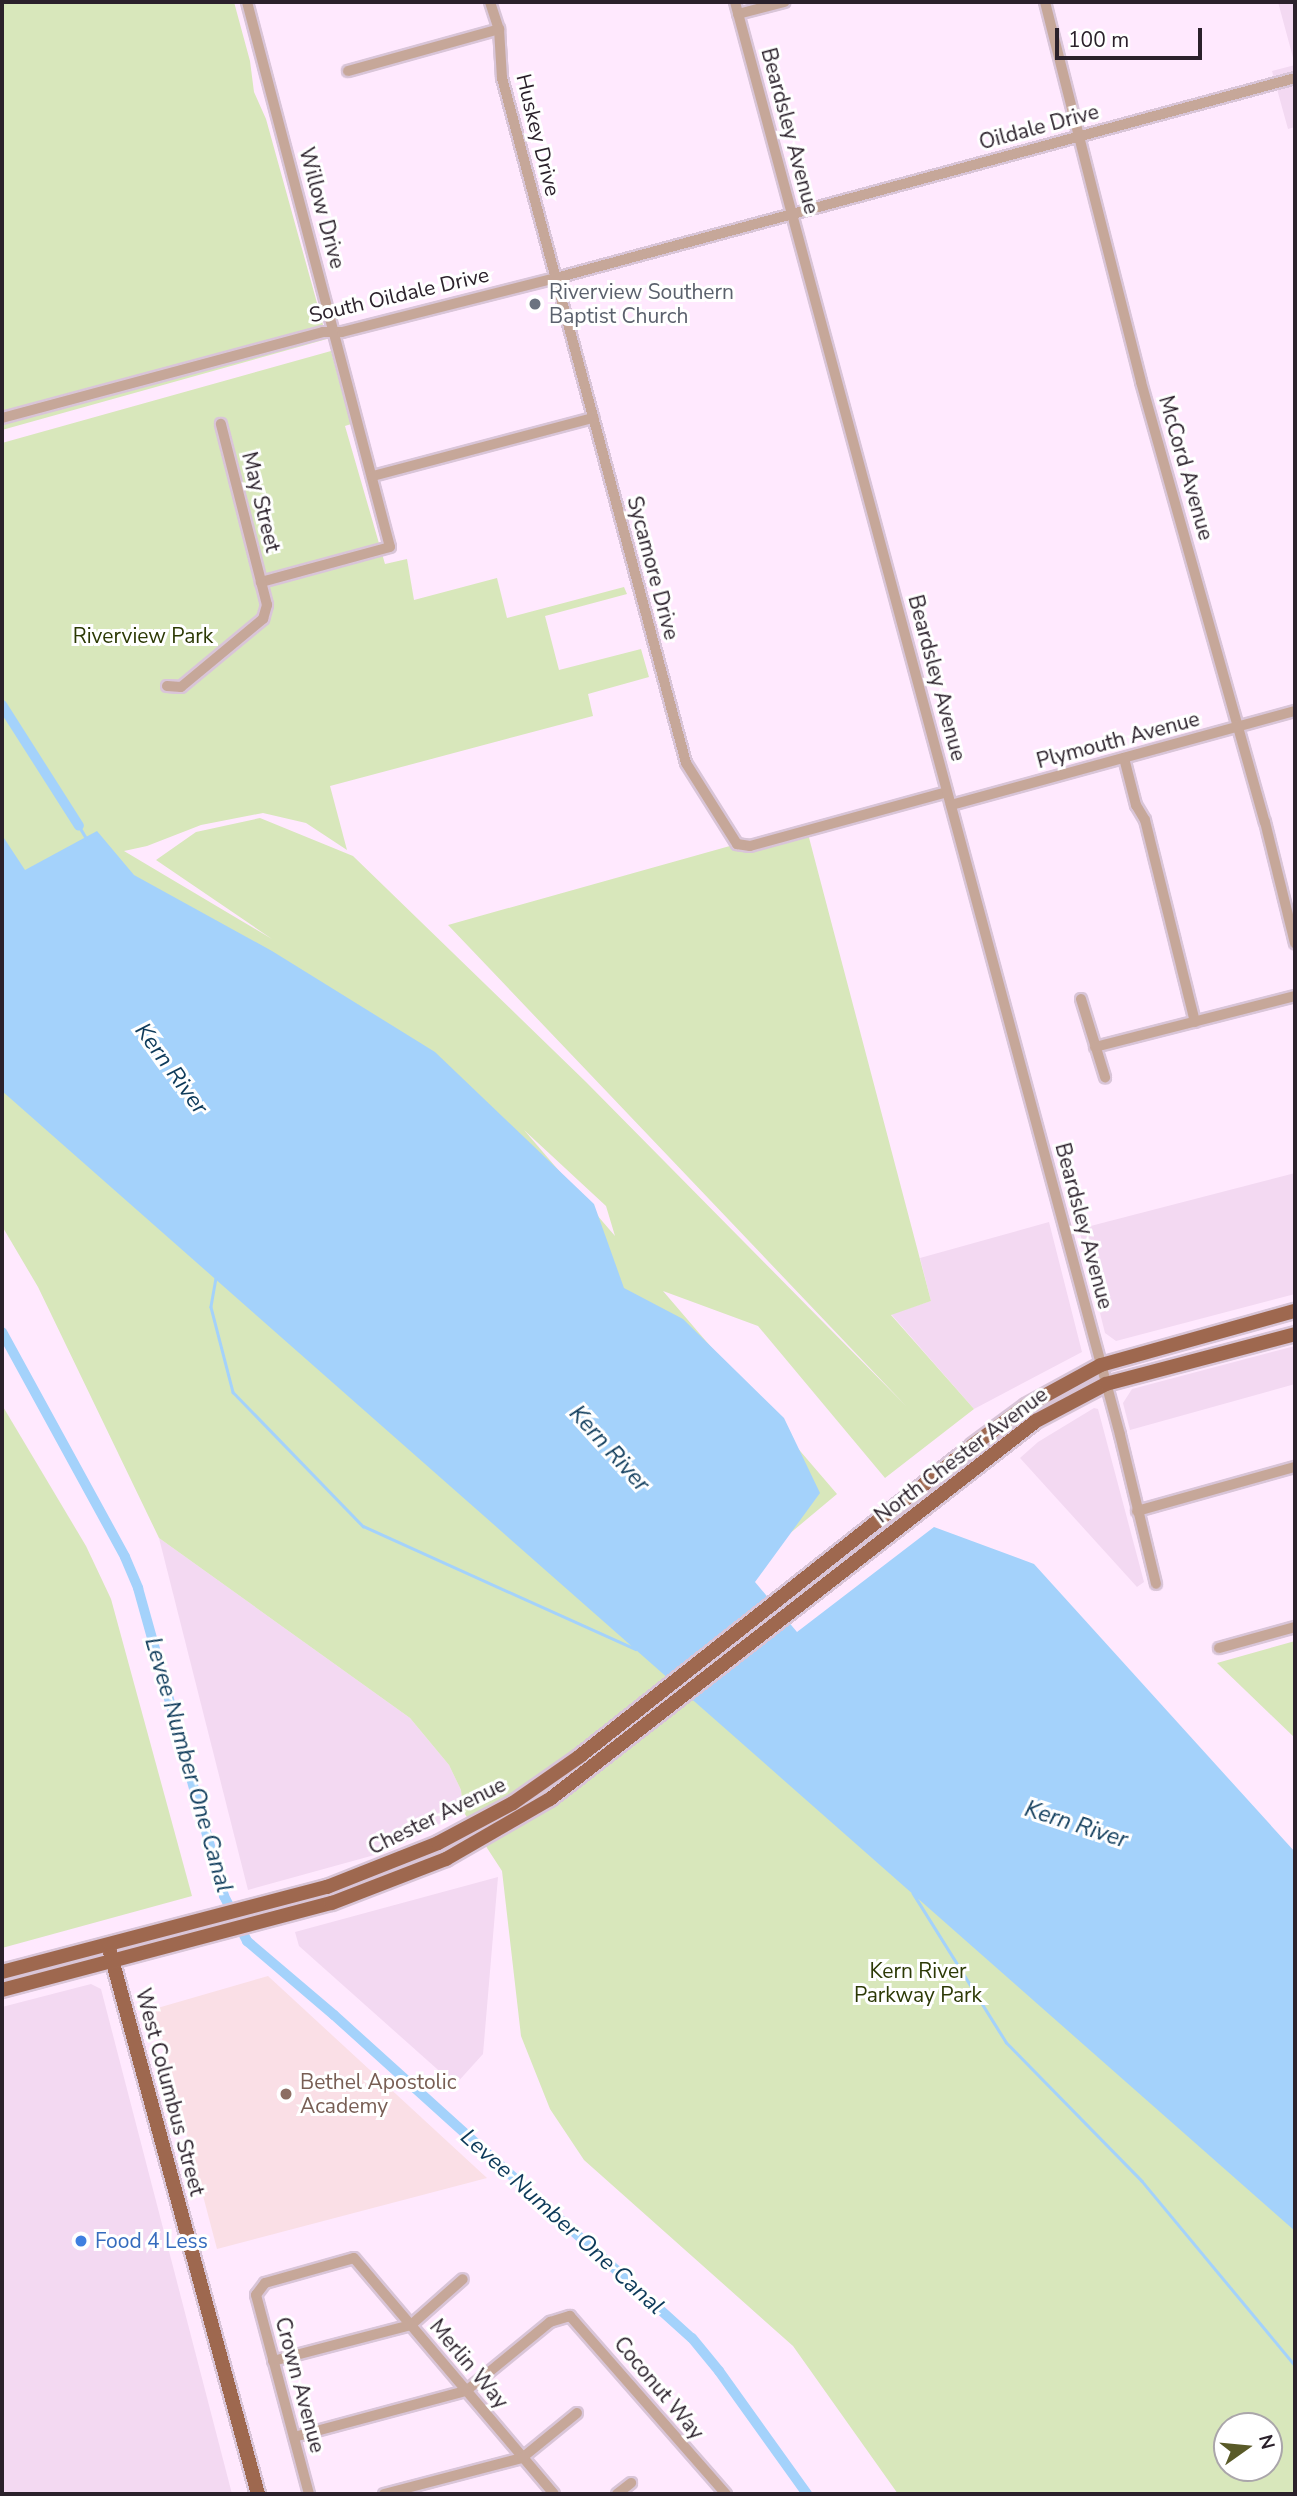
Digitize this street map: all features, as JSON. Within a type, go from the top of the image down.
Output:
[{"type":"main road","name":"North Chester Avenue","points":[[791,1589],[1026,1406],[1101,1365],[1295,1311]]},
{"type":"main road","name":"North Chester Avenue","points":[[791,1612],[1036,1421],[1106,1384],[1295,1334]]},
{"type":"main road","name":"Chester Avenue","points":[[2,1972],[337,1884],[438,1843],[540,1786],[791,1589]]},
{"type":"main road","name":"Chester Avenue","points":[[2,1990],[332,1903],[446,1858],[550,1800],[791,1612]]},
{"type":"main road","name":"West Columbus Street","points":[[108,1943],[258,2494]]},
{"type":"street","name":"Willow Drive","points":[[247,2],[390,547]]},
{"type":"street","name":"Huskey Drive","points":[[490,2],[499,29],[502,78],[556,278]]},
{"type":"street","name":"Beardsley Avenue","points":[[735,2],[1101,1365],[1156,1584]]},
{"type":"street","points":[[738,14],[784,2]]},
{"type":"street","name":"McCord Avenue","points":[[1045,2],[1141,382],[1236,727],[1265,822],[1295,943]]},
{"type":"street","points":[[348,71],[499,29]]},
{"type":"street","name":"Oildale Drive","points":[[793,212],[1295,78]]},
{"type":"street","name":"South Oildale Drive","points":[[2,418],[310,335],[334,332],[556,278],[793,212]]},
{"type":"street","name":"Sycamore Drive","points":[[556,278],[686,763],[737,844],[750,846],[947,792]]},
{"type":"street","points":[[373,476],[593,418]]},
{"type":"street","name":"May Street","points":[[221,424],[261,582],[390,547]]},
{"type":"street","points":[[167,686],[181,687],[263,619],[267,605],[261,582]]},
{"type":"street","name":"Plymouth Avenue","points":[[951,805],[1295,711]]},
{"type":"street","points":[[1124,758],[1136,805],[1145,820],[1195,1022]]},
{"type":"street","points":[[1095,1047],[1295,996]]},
{"type":"street","points":[[1081,999],[1105,1077]]},
{"type":"street","points":[[1137,1511],[1295,1467]]},
{"type":"street","points":[[1219,1648],[1295,1628]]},
{"type":"street","name":"Merlin Way","points":[[261,2287],[265,2283],[354,2258],[554,2494]]},
{"type":"street","points":[[273,2361],[411,2325],[463,2279]]},
{"type":"street","name":"Crown Avenue","points":[[261,2287],[256,2295],[309,2494]]},
{"type":"street","name":"Coconut Way","points":[[466,2391],[559,2316],[570,2316],[726,2494]]},
{"type":"street","points":[[294,2437],[466,2391]]},
{"type":"street","points":[[384,2494],[522,2458],[577,2413]]},
{"type":"street","points":[[617,2494],[631,2483]]},
{"type":"shaded area","points":[[1278,2],[1295,2],[1295,65]]},
{"type":"shaded area","points":[[1295,65],[1295,127],[1288,129],[1272,71]]},
{"type":"shaded area","points":[[1295,1173],[1295,1294],[1116,1341],[1105,1333],[1079,1229]]},
{"type":"shaded area","points":[[1049,1222],[1082,1352],[974,1409],[891,1314],[931,1301],[920,1258]]},
{"type":"shaded area","points":[[1295,1346],[1295,1384],[1130,1430],[1123,1403],[1132,1389]]},
{"type":"shaded area","points":[[1094,1408],[1098,1409],[1144,1582],[1137,1587],[1020,1458],[1038,1442]]},
{"type":"shaded area","points":[[159,1538],[410,1718],[449,1765],[461,1790],[463,1811],[389,1851],[248,1890]]},
{"type":"shaded area","points":[[498,1877],[483,2054],[455,2085],[299,1946],[295,1932]]},
{"type":"shaded area","name":"Bethel Apostolic Academy","points":[[268,1976],[487,2178],[217,2249],[154,2009]]},
{"type":"shaded area","points":[[91,1984],[101,1989],[232,2494],[2,2494],[2,2007]]},
{"type":"green space","points":[[2,2],[234,2],[250,61],[254,92],[266,119],[327,339],[2,430]]},
{"type":"green space","name":"Kern River Parkway Park","points":[[331,351],[351,424],[345,426],[385,564],[407,559],[414,600],[497,578],[507,618],[624,587],[627,594],[545,616],[559,670],[641,649],[649,677],[588,694],[593,716],[330,786],[347,850],[306,823],[263,813],[201,825],[147,846],[124,851],[272,939],[156,860],[196,832],[260,818],[353,856],[586,1082],[907,1407],[448,925],[737,844],[807,830],[931,1301],[891,1315],[974,1409],[885,1478],[758,1326],[663,1291],[837,1494],[739,1576],[801,1649],[1295,1865],[1295,2494],[898,2494],[793,2346],[584,2160],[550,2109],[521,2036],[502,1871],[463,1811],[461,1790],[449,1765],[410,1718],[159,1538],[38,1287],[2,1226],[2,443]],"holes":[[[524,1130],[606,1206],[615,1236]]]},
{"type":"green space","points":[[2,1405],[86,1546],[111,1599],[192,1896],[2,1948]]},
{"type":"green space","points":[[1295,1641],[1295,1738],[1217,1663]]},
{"type":"water","name":"Kern River","points":[[97,831],[134,875],[272,951],[435,1052],[594,1204],[624,1288],[683,1319],[784,1418],[820,1493],[755,1582],[797,1632],[934,1527],[1034,1564],[1295,1852],[1295,2231],[2,1091],[2,835],[25,870]]},
{"type":"waterway","points":[[2,705],[79,826]]},
{"type":"waterway","points":[[79,826],[88,841]]},
{"type":"waterway","points":[[216,1278],[211,1307],[233,1392],[363,1526],[635,1649]]},
{"type":"waterway","name":"Levee Number One Canal","points":[[2,1332],[125,1557],[138,1588],[224,1896],[247,1941],[334,2015],[692,2338],[719,2371],[807,2494]]},
{"type":"waterway","points":[[913,1893],[1006,2042],[1142,2181],[1295,2365]]},
{"type":"place","name":"Riverview Southern Baptist Church","points":[[535,304]]},
{"type":"place","name":"Bethel Apostolic Academy","points":[[286,2094]]},
{"type":"place","name":"Food 4 Less","points":[[81,2241]]},
{"type":"park label","name":"Riverview Park","points":[[143,636]]}]
